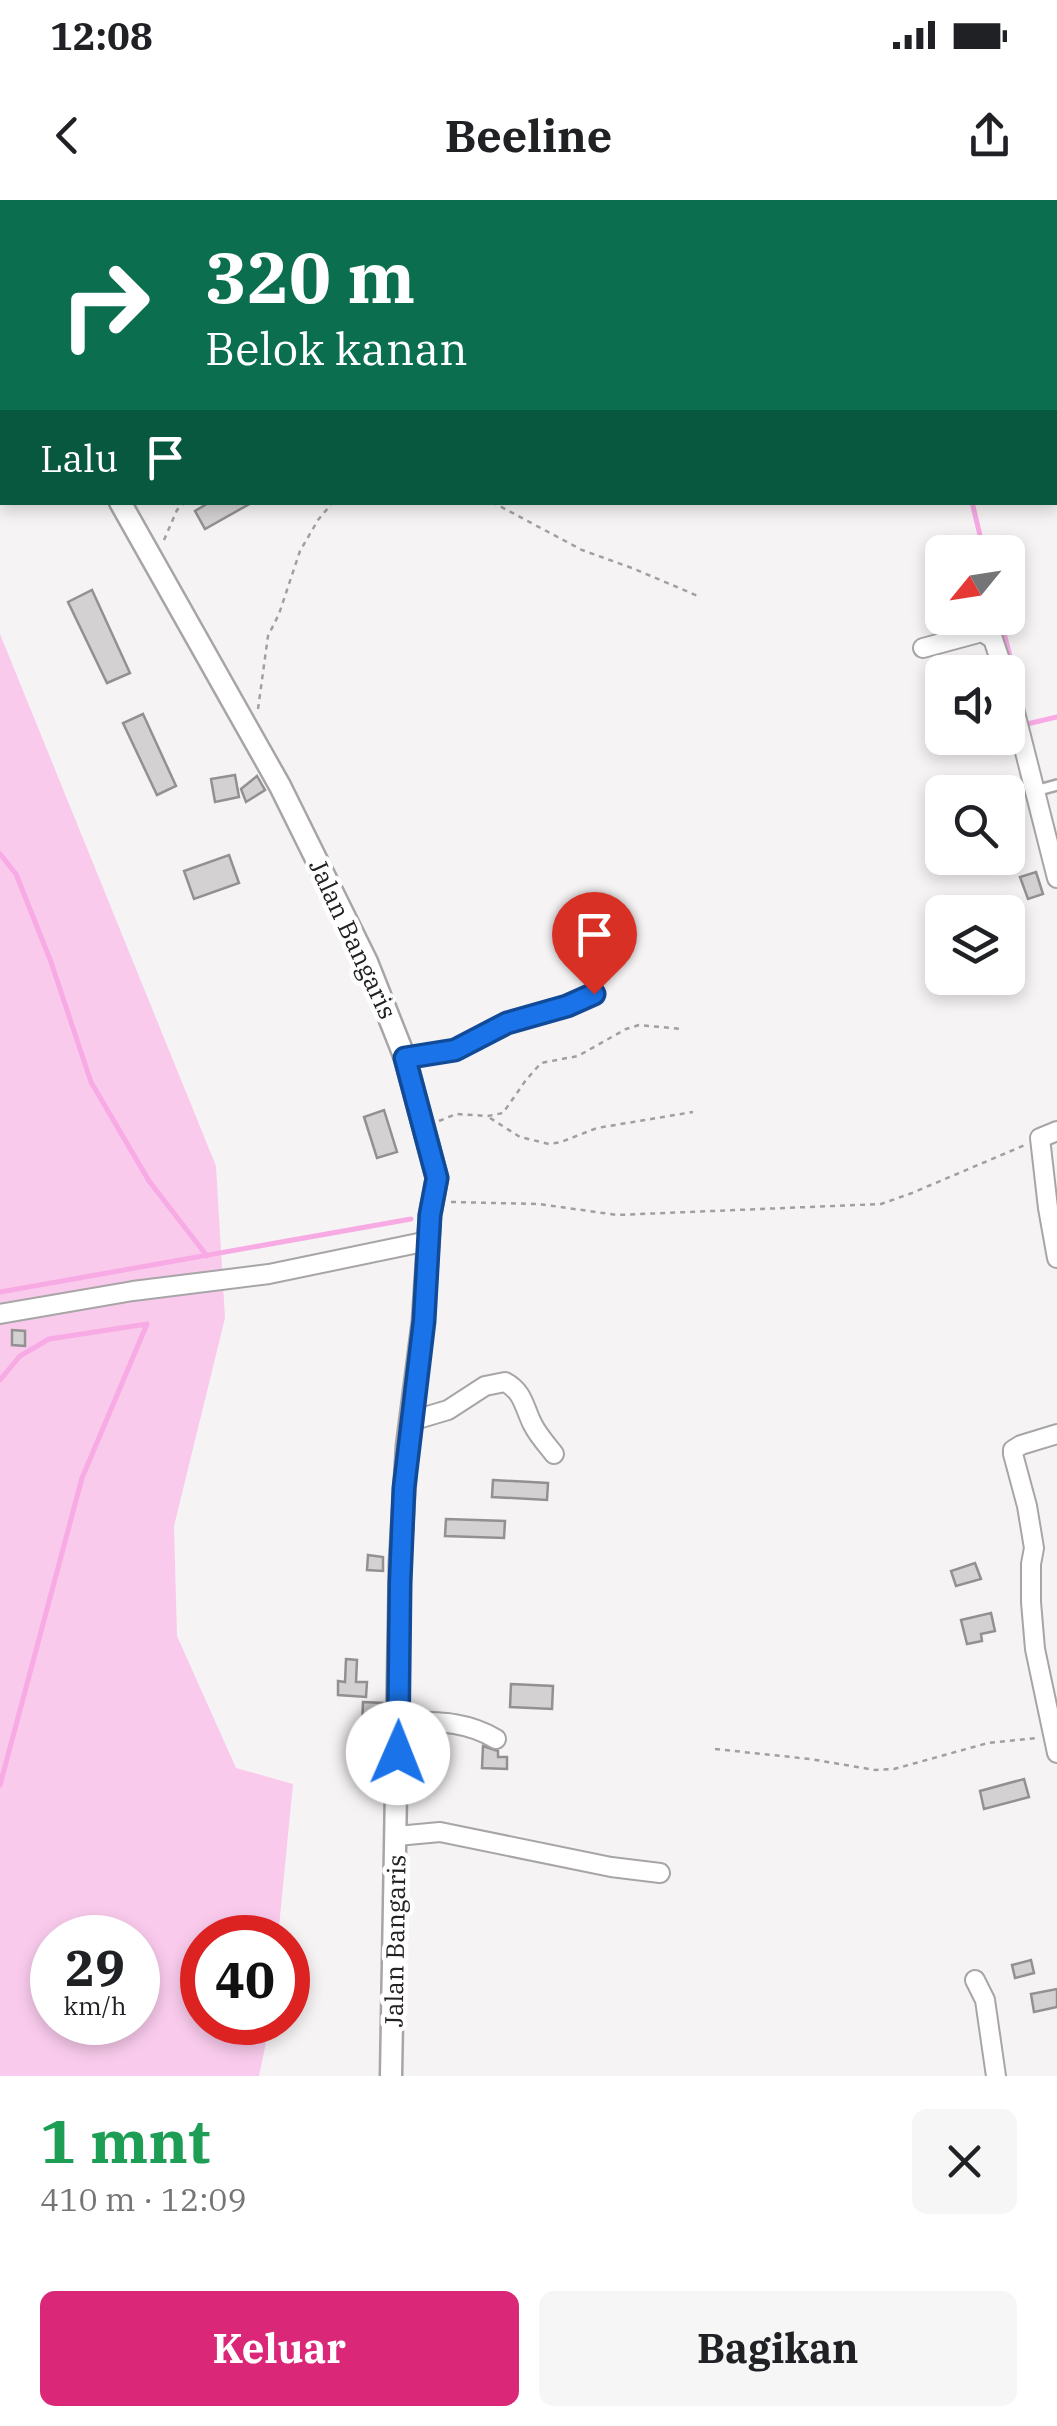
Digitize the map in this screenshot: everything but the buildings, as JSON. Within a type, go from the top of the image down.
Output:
[{"type":"street","name":"Jalan Bangaris","points":[[122,505],[280,786],[367,962],[405,1058],[437,1178],[430,1215],[424,1321],[405,1474],[401,1544],[392,2076]]},
{"type":"street","points":[[923,648],[982,632],[993,638],[998,655]]},
{"type":"street","points":[[1025,752],[1057,878]]},
{"type":"street","points":[[405,1058],[455,1050],[507,1023],[594,994]]},
{"type":"street","points":[[1048,1135],[1057,1258]]},
{"type":"street","points":[[0,1314],[132,1291],[269,1274],[428,1241]]},
{"type":"street","points":[[411,1421],[448,1410],[485,1386],[505,1382],[522,1396],[534,1427],[554,1454]]},
{"type":"street","points":[[1055,1745],[1035,1649],[1031,1602],[1034,1548],[1013,1454],[1021,1445],[1057,1434]]},
{"type":"street","points":[[398,1721],[465,1724],[496,1739]]},
{"type":"street","points":[[397,1836],[440,1832],[611,1867],[660,1873]]},
{"type":"street","points":[[975,1980],[985,2000],[996,2076]]},
{"type":"lane","points":[[1035,791],[1057,786]]},
{"type":"path","points":[[153,561],[182,505]]},
{"type":"path","points":[[248,728],[260,706],[268,636],[300,551],[330,505]]},
{"type":"path","points":[[498,505],[582,550],[698,596]]},
{"type":"path","points":[[425,1129],[456,1114],[488,1116],[503,1112],[541,1064],[578,1056],[626,1028],[639,1025],[682,1029]]},
{"type":"path","points":[[488,1116],[520,1136],[549,1144],[597,1128],[693,1112]]},
{"type":"path","points":[[434,1200],[539,1204],[617,1215],[881,1204],[1048,1135]]},
{"type":"path","points":[[715,1749],[876,1770],[894,1769],[988,1743],[1055,1745]]},
{"type":"shaded area","points":[[0,634],[216,1166],[225,1318],[174,1526],[177,1636],[236,1768],[293,1784],[280,1915],[180,1915],[180,2045],[265,2045],[259,2076],[0,2076]]},
{"type":"waterway","points":[[973,505],[980,535]]},
{"type":"waterway","points":[[1004,635],[1010,655]]},
{"type":"waterway","points":[[1026,722],[1057,717]]},
{"type":"waterway","points":[[0,854],[16,874],[51,962],[91,1082],[149,1181],[207,1256]]},
{"type":"waterway","points":[[0,1292],[411,1219]]},
{"type":"waterway","points":[[0,1380],[20,1356],[49,1339],[147,1324],[82,1478],[0,1785]]},
{"type":"route","points":[[398,1753],[404,1488],[424,1321],[430,1215],[437,1178],[405,1058],[455,1050],[507,1023],[594,994]]}]
